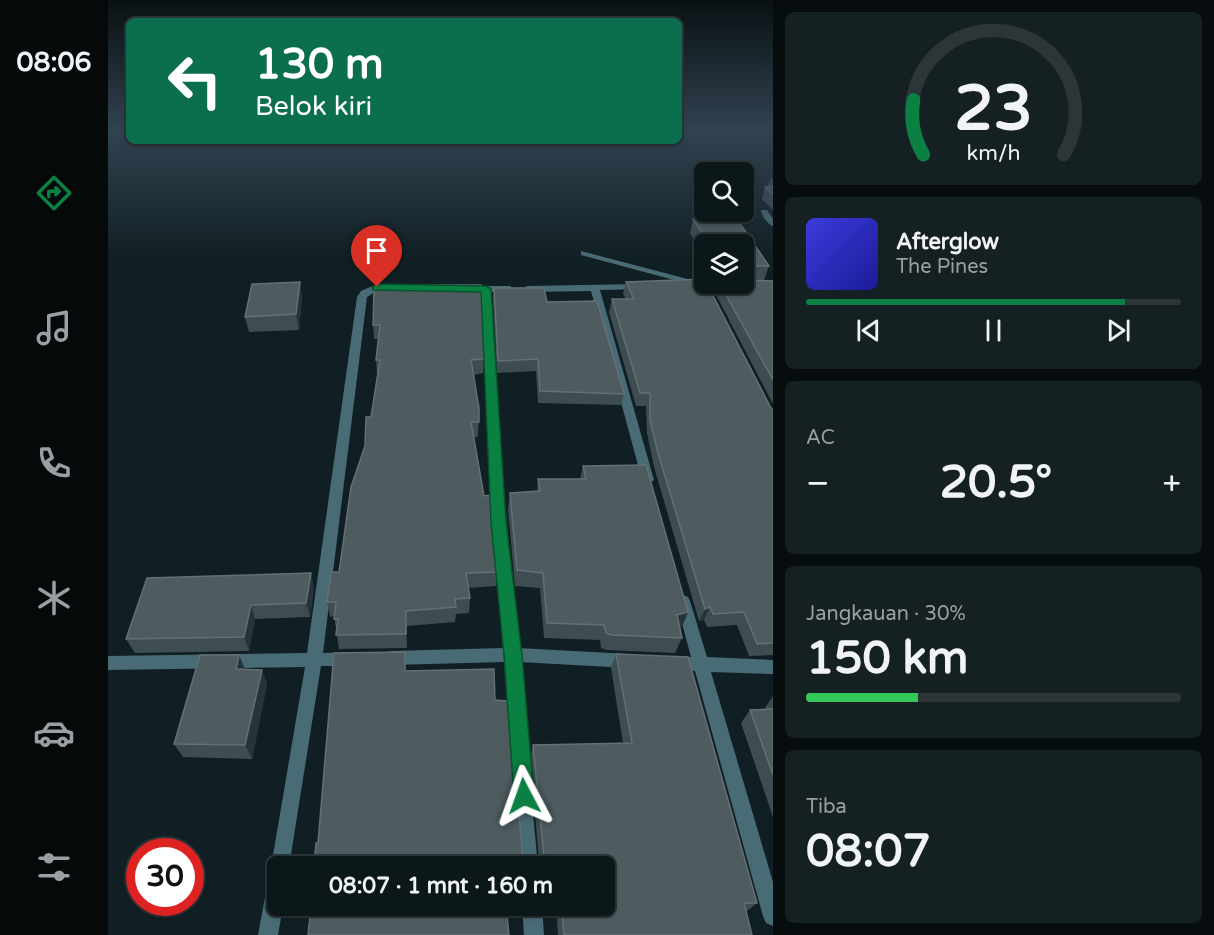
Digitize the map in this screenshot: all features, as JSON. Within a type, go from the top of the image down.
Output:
[{"type":"street","points":[[764,212],[773,224]]},
{"type":"street","points":[[584,253],[694,282]]},
{"type":"street","points":[[671,286],[694,285]]},
{"type":"street","points":[[282,856],[314,660],[364,293],[377,287],[486,289],[649,287]]},
{"type":"street","points":[[595,288],[651,492]]},
{"type":"street","points":[[486,289],[498,522],[513,655],[528,856]]},
{"type":"street","points":[[678,584],[773,916]]},
{"type":"street","points":[[108,663],[513,655],[773,667]]},
{"type":"street","points":[[268,935],[272,916]]},
{"type":"street","points":[[533,916],[534,935]]},
{"type":"building","points":[[765,187],[773,187],[773,195]]},
{"type":"building","points":[[695,222],[739,222],[747,234],[703,234]]},
{"type":"building","points":[[754,244],[769,266],[754,266]]},
{"type":"building","points":[[694,279],[694,294],[712,294],[773,409],[773,643],[757,644],[744,612],[713,614],[710,607],[705,609],[658,453],[650,420],[650,393],[640,393],[612,299],[634,299],[626,282]]},
{"type":"building","points":[[754,280],[773,281],[773,380],[726,294],[754,294]]},
{"type":"building","points":[[300,282],[296,314],[245,317],[252,284]]},
{"type":"building","points":[[429,285],[481,285],[484,359],[471,360],[479,422],[471,422],[484,496],[492,495],[498,572],[466,573],[470,598],[455,599],[456,607],[406,611],[406,634],[336,635],[338,619],[334,619],[336,602],[327,602],[331,572],[339,572],[351,487],[365,446],[366,417],[371,417],[380,360],[376,360],[380,325],[373,325],[374,290],[429,289]]},
{"type":"building","points":[[494,288],[544,288],[547,302],[597,301],[624,394],[540,391],[538,359],[498,361]]},
{"type":"building","points":[[646,465],[688,612],[677,615],[682,638],[612,635],[606,633],[604,625],[547,623],[543,573],[517,570],[510,493],[540,491],[538,479],[586,479],[583,466]]},
{"type":"building","points":[[311,573],[306,603],[251,605],[244,637],[126,639],[147,578]]},
{"type":"building","points":[[405,652],[405,671],[494,669],[495,700],[508,701],[523,856],[315,856],[316,843],[318,843],[334,653]]},
{"type":"building","points":[[616,654],[688,657],[757,903],[744,903],[752,935],[564,935],[562,916],[615,916],[615,856],[544,856],[533,745],[632,743]]},
{"type":"building","points":[[200,655],[239,655],[236,669],[262,670],[245,745],[174,744]]},
{"type":"building","points":[[773,709],[773,775],[750,710]]},
{"type":"building","points":[[310,916],[507,916],[509,935],[308,935]]},
{"type":"route","points":[[377,287],[486,289],[498,522],[513,655],[524,796]]}]
